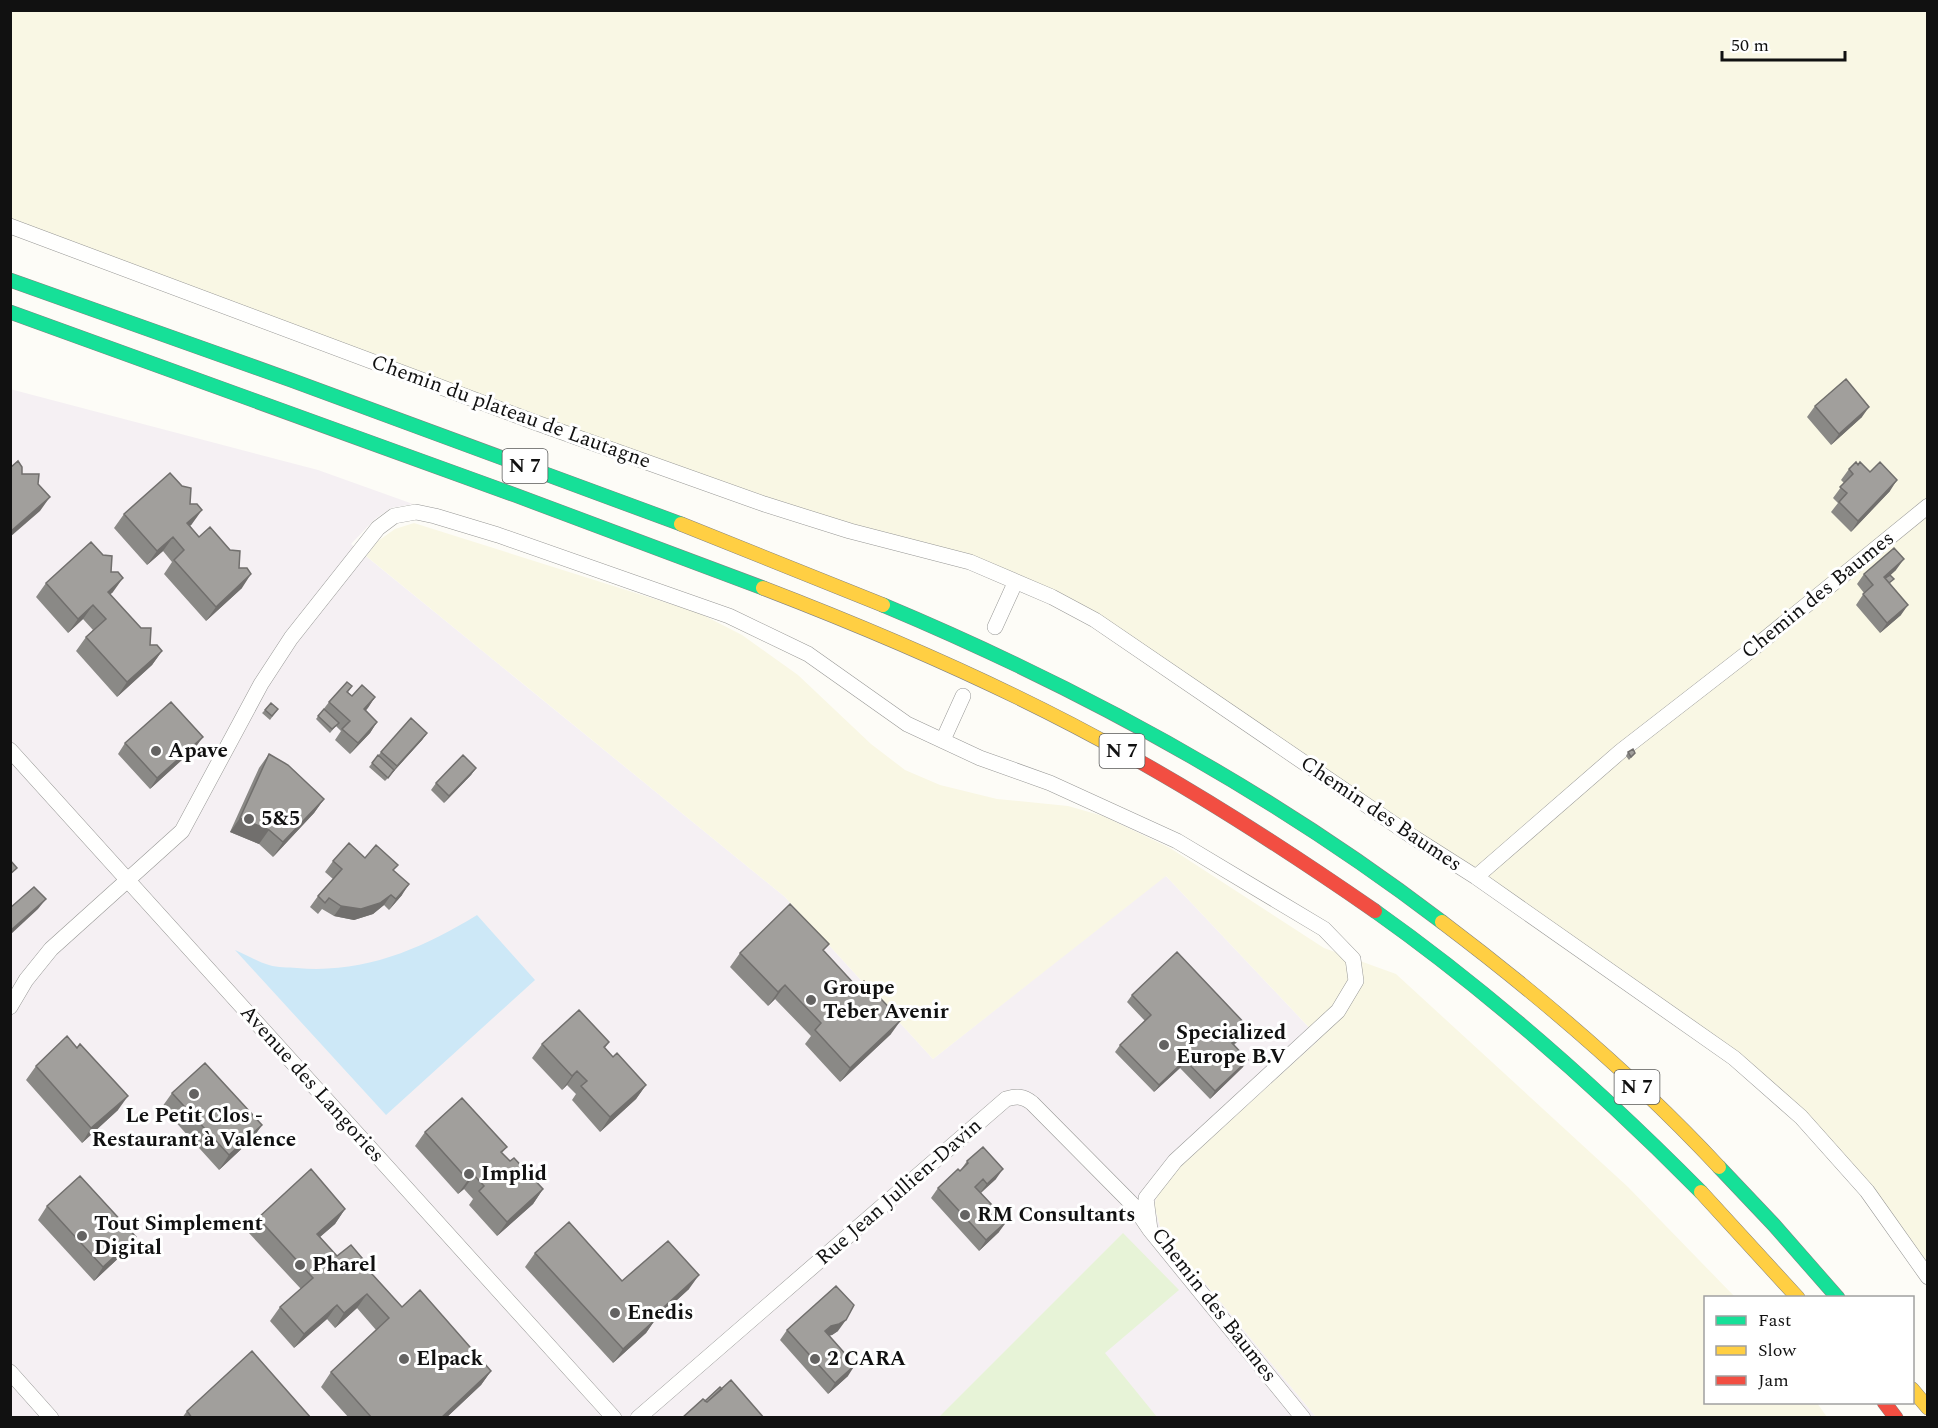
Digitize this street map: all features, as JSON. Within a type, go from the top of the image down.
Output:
[{"type":"highway","name":"N 7","points":[[10,280],[388,415],[716,536],[940,628],[1033,671],[1145,730],[1241,784],[1338,848],[1448,927],[1548,1007],[1694,1140],[1776,1227],[1836,1296]]},
{"type":"highway","name":"N 7","points":[[10,312],[760,587],[916,649],[1072,724],[1135,758],[1222,809],[1324,874],[1429,950],[1513,1017],[1633,1124],[1729,1220],[1796,1296]]},
{"type":"highway","points":[[1914,1391],[1928,1408]]},
{"type":"highway","points":[[1886,1404],[1896,1418]]},
{"type":"street","name":"Chemin du plateau de Lautagne","points":[[10,226],[534,422],[764,504],[850,531],[970,562],[1015,583]]},
{"type":"street","name":"Chemin des Baumes","points":[[1015,583],[1052,597],[1095,620],[1413,837],[1476,877],[1621,751],[1755,647],[1928,506]]},
{"type":"street","points":[[10,1007],[51,949],[183,831],[261,684],[291,638],[378,528],[394,516],[416,512],[498,535],[729,616],[808,654],[907,724],[943,740],[963,696]]},
{"type":"street","points":[[995,627],[1015,583]]},
{"type":"street","name":"Chemin des Baumes","points":[[943,740],[980,758],[1050,783],[1177,841],[1324,929],[1353,959],[1356,981],[1338,1011],[1175,1161],[1146,1198],[1150,1230],[1304,1418]]},
{"type":"street","name":"Avenue des Langories","points":[[10,750],[614,1418]]},
{"type":"street","points":[[1476,877],[1734,1058],[1801,1117],[1867,1191],[1928,1277]]},
{"type":"street","name":"Rue Jean Jullien-Davin","points":[[638,1418],[1006,1099],[1018,1096],[1025,1097],[1032,1102],[1132,1206],[1150,1230]]},
{"type":"street","points":[[10,1372],[51,1418]]},
{"type":"shaded area","points":[[10,11],[1927,11],[1927,1277],[1867,1191],[1734,1058],[1095,620],[1015,583],[850,531],[11,226]]},
{"type":"shaded area","points":[[10,389],[318,470],[413,504],[391,508],[375,519],[351,544],[785,897],[933,1059],[1165,875],[1320,1039],[1162,1183],[1154,1205],[1161,1230],[1316,1417],[11,1417]]},
{"type":"shaded area","points":[[414,523],[699,613],[742,635],[798,675],[871,744],[905,770],[940,785],[997,799],[1068,806],[1103,816],[1170,848],[1324,948],[1396,974],[1628,1187],[1734,1296],[1704,1296],[1704,1404],[1818,1404],[1827,1417],[1316,1417],[1161,1230],[1154,1205],[1162,1183],[1320,1039],[1166,876],[933,1059],[785,897],[366,556],[378,541],[395,529]]},
{"type":"green space","points":[[1123,1233],[1179,1290],[1105,1353],[1157,1417],[939,1417]]},
{"type":"water","points":[[477,915],[535,980],[386,1115],[235,950],[276,967],[321,969],[345,967],[391,957],[435,938]]},
{"type":"building","points":[[1846,379],[1869,407],[1839,434],[1815,406]]},
{"type":"building","points":[[18,461],[22,467],[22,474],[39,474],[38,484],[50,497],[10,532],[10,468]]},
{"type":"building","points":[[1856,462],[1858,465],[1860,462],[1870,472],[1880,462],[1897,480],[1858,521],[1839,502],[1847,493],[1840,487],[1853,474],[1849,469]]},
{"type":"building","points":[[170,473],[182,486],[191,488],[190,504],[197,504],[202,510],[187,523],[199,537],[210,527],[230,550],[240,551],[239,568],[247,568],[251,574],[216,607],[174,560],[184,550],[173,537],[157,551],[124,514]]},
{"type":"building","points":[[91,542],[103,555],[112,556],[111,572],[118,572],[123,578],[108,592],[141,628],[151,628],[150,645],[157,645],[162,651],[127,682],[86,637],[106,619],[93,605],[78,619],[46,583]]},
{"type":"building","points":[[1894,548],[1904,559],[1884,577],[1908,605],[1887,623],[1863,594],[1873,585],[1864,574]]},
{"type":"building","points":[[1890,575],[1894,579],[1889,583],[1885,578]]},
{"type":"building","points":[[347,682],[352,686],[347,692],[352,696],[362,685],[375,697],[364,709],[377,722],[358,743],[342,729],[350,721],[329,702]]},
{"type":"building","name":"Apave","points":[[171,702],[203,737],[157,778],[125,743]]},
{"type":"building","points":[[271,703],[278,709],[272,716],[265,710]]},
{"type":"building","points":[[324,709],[339,723],[332,729],[318,716]]},
{"type":"building","points":[[411,718],[427,733],[397,766],[381,752]]},
{"type":"building","points":[[1633,749],[1635,753],[1631,757],[1628,752]]},
{"type":"building","points":[[269,754],[288,765],[324,799],[283,842],[269,830],[240,818]]},
{"type":"building","points":[[378,755],[394,770],[388,778],[372,763]]},
{"type":"building","points":[[463,755],[476,768],[449,796],[436,783]]},
{"type":"building","points":[[349,843],[365,858],[376,845],[398,865],[393,870],[409,884],[396,899],[391,895],[380,903],[361,909],[341,906],[329,898],[325,903],[318,896],[342,869],[333,861]]},
{"type":"building","points":[[10,860],[17,868],[10,874]]},
{"type":"building","points":[[34,887],[46,899],[10,931],[10,908]]},
{"type":"building","name":"Groupe Teber Avenir","points":[[790,904],[829,944],[823,950],[857,987],[864,981],[901,1020],[850,1068],[815,1030],[821,1023],[785,985],[778,992],[740,953]]},
{"type":"building","points":[[1177,952],[1249,1028],[1232,1043],[1248,1060],[1215,1091],[1185,1060],[1159,1085],[1120,1045],[1151,1015],[1132,995]]},
{"type":"building","points":[[579,1010],[609,1042],[604,1047],[613,1057],[617,1053],[646,1085],[610,1117],[581,1086],[587,1081],[577,1071],[572,1076],[542,1044]]},
{"type":"building","points":[[67,1036],[77,1048],[80,1044],[128,1096],[91,1128],[36,1066]]},
{"type":"building","points":[[205,1063],[262,1125],[229,1155],[172,1093]]},
{"type":"building","name":"Implid","points":[[462,1098],[507,1147],[501,1152],[510,1161],[514,1158],[543,1189],[507,1222],[479,1191],[484,1186],[474,1175],[468,1180],[425,1132]]},
{"type":"building","name":"RM Consultants","points":[[983,1147],[1003,1169],[987,1184],[983,1179],[975,1187],[1007,1221],[986,1240],[938,1188],[958,1169],[960,1171],[968,1163],[967,1161]]},
{"type":"building","points":[[311,1169],[345,1209],[317,1234],[337,1256],[351,1245],[374,1272],[372,1274],[402,1307],[420,1290],[491,1371],[441,1418],[372,1418],[331,1372],[389,1318],[367,1294],[344,1313],[337,1305],[304,1334],[280,1307],[313,1278],[258,1218]]},
{"type":"building","points":[[80,1176],[136,1237],[103,1267],[47,1206]]},
{"type":"building","name":"Enedis","points":[[569,1222],[622,1281],[668,1241],[699,1275],[654,1316],[656,1319],[623,1349],[535,1253]]},
{"type":"building","name":"2 CARA","points":[[836,1286],[854,1305],[846,1320],[825,1331],[855,1365],[835,1383],[787,1330]]},
{"type":"building","points":[[252,1351],[311,1418],[192,1418],[187,1411]]},
{"type":"building","points":[[731,1380],[764,1418],[682,1418],[703,1399],[707,1402]]},
{"type":"building","points":[[720,1387],[722,1389],[707,1402],[705,1401]]},
{"type":"traffic: fast","points":[[10,280],[291,380],[681,524]]},
{"type":"traffic: fast","points":[[10,312],[515,495],[763,588]]},
{"type":"traffic: fast","points":[[883,605],[1030,671],[1172,745],[1310,829],[1377,874],[1442,922]]},
{"type":"traffic: fast","points":[[1375,911],[1503,1009],[1544,1044],[1701,1192]]},
{"type":"traffic: fast","points":[[1719,1167],[1836,1296]]},
{"type":"traffic: slow","points":[[681,524],[883,605]]},
{"type":"traffic: slow","points":[[763,588],[856,625],[994,686],[1128,755]]},
{"type":"traffic: slow","points":[[1442,922],[1586,1038],[1654,1101],[1719,1167]]},
{"type":"traffic: slow","points":[[1701,1192],[1796,1296]]},
{"type":"traffic: slow","points":[[1914,1391],[1928,1408]]},
{"type":"traffic: jam","points":[[1128,755],[1253,830],[1375,911]]},
{"type":"traffic: jam","points":[[1886,1404],[1896,1418]]},
{"type":"place","name":"Apave","points":[[156,751]]},
{"type":"place","name":"5&5","points":[[249,819]]},
{"type":"place","name":"Groupe Teber Avenir","points":[[811,1000]]},
{"type":"place","name":"Specialized Europe B.V","points":[[1164,1045]]},
{"type":"place","name":"Le Petit Clos - Restaurant à Valence","points":[[194,1094]]},
{"type":"place","name":"Implid","points":[[469,1174]]},
{"type":"place","name":"RM Consultants","points":[[965,1215]]},
{"type":"place","name":"Tout Simplement Digital","points":[[82,1236]]},
{"type":"place","name":"Pharel","points":[[300,1265]]},
{"type":"place","name":"Enedis","points":[[615,1313]]},
{"type":"place","name":"Elpack","points":[[404,1359]]},
{"type":"place","name":"2 CARA","points":[[815,1359]]}]
